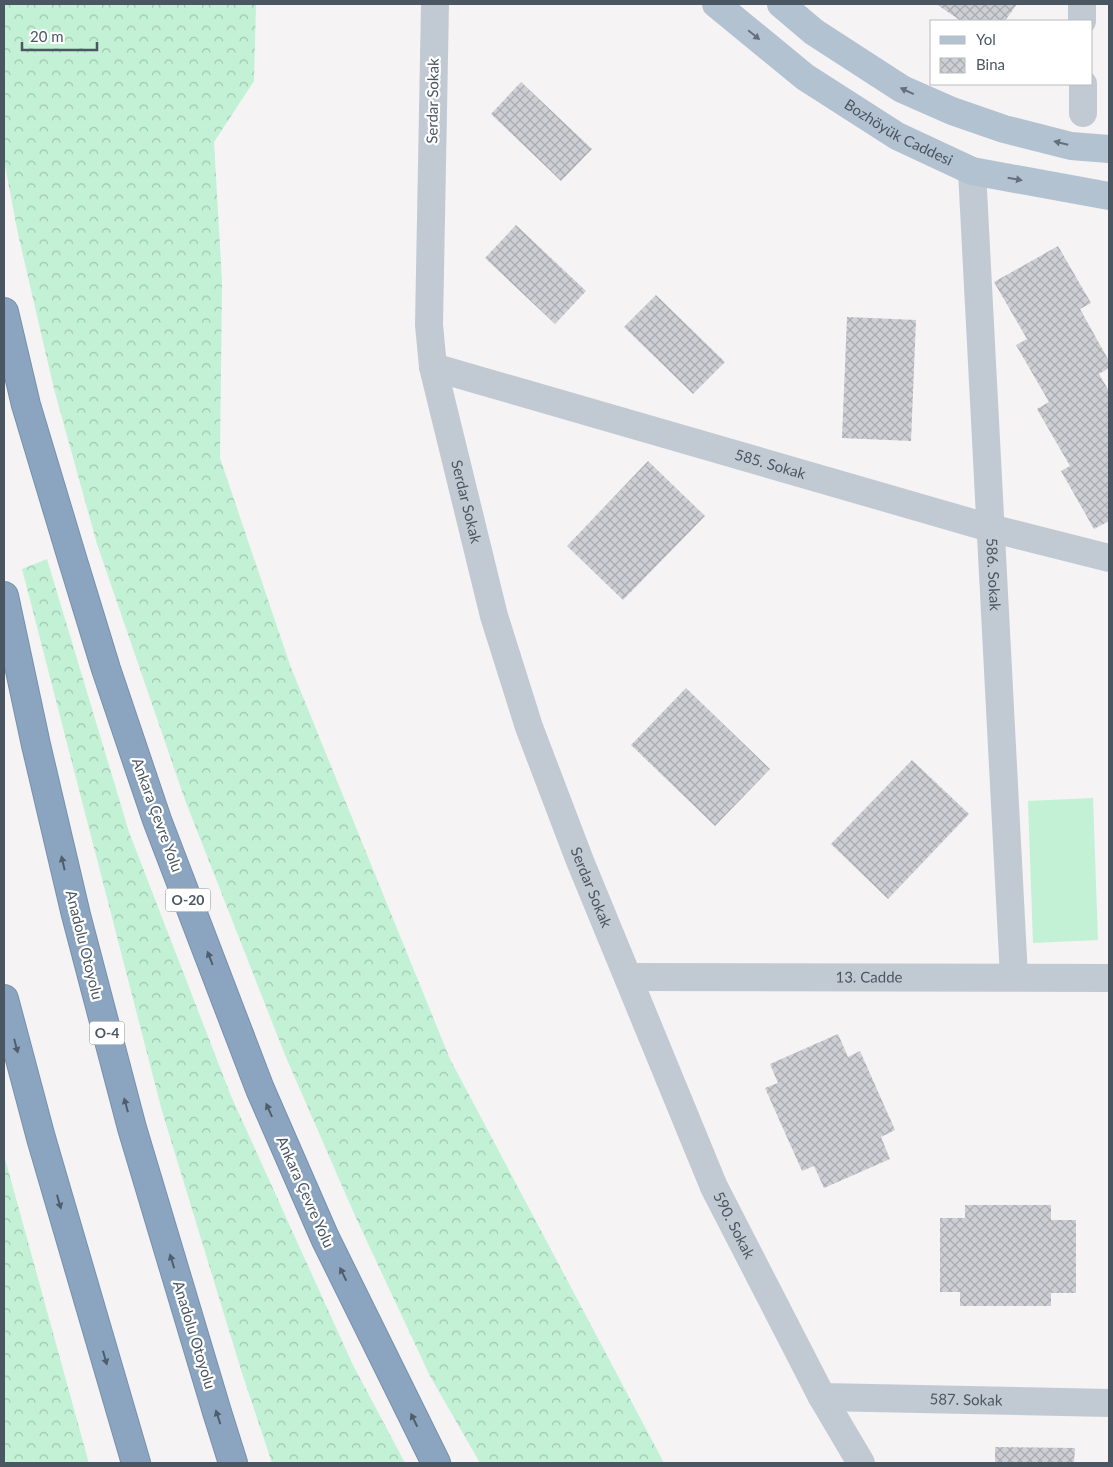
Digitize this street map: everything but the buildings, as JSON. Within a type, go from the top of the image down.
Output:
[{"type":"highway","name":"Ankara Çevre Yolu","points":[[4,312],[26,405],[72,558],[106,668],[161,829],[264,1098],[325,1238],[436,1463]]},
{"type":"highway","name":"Anadolu Otoyolu","points":[[4,596],[71,896],[117,1072],[233,1463]]},
{"type":"highway","points":[[4,998],[41,1138],[136,1463]]},
{"type":"main road","name":"Bozhöyük Caddesi","points":[[716,4],[805,77],[897,136],[972,171],[1109,196]]},
{"type":"main road","points":[[781,4],[814,32],[902,89],[952,111],[1004,129],[1072,146],[1109,149]]},
{"type":"street","name":"Serdar Sokak","points":[[435,4],[429,325],[433,367],[494,616],[528,727],[628,977]]},
{"type":"street","points":[[1082,4],[1082,20]]},
{"type":"street","points":[[1083,85],[1083,113]]},
{"type":"street","name":"586. Sokak","points":[[972,171],[1014,977]]},
{"type":"street","name":"585. Sokak","points":[[433,367],[990,528],[1109,558]]},
{"type":"street","name":"13. Cadde","points":[[628,977],[1109,978]]},
{"type":"street","name":"590. Sokak","points":[[628,977],[714,1187],[822,1397],[861,1463]]},
{"type":"street","name":"587. Sokak","points":[[822,1397],[1109,1403]]},
{"type":"green space","points":[[4,4],[256,4],[254,81],[214,142],[222,281],[220,458],[290,665],[450,1059],[664,1463],[480,1463],[430,1376],[356,1218],[285,1055],[185,800],[97,544],[54,389],[18,234],[4,160]]},
{"type":"green space","points":[[47,559],[129,832],[231,1096],[353,1365],[405,1463],[272,1463],[242,1373],[162,1111],[22,569]]},
{"type":"green space","points":[[1093,798],[1098,940],[1033,943],[1028,801]]},
{"type":"green space","points":[[4,1155],[88,1460],[89,1463],[4,1463]]}]
